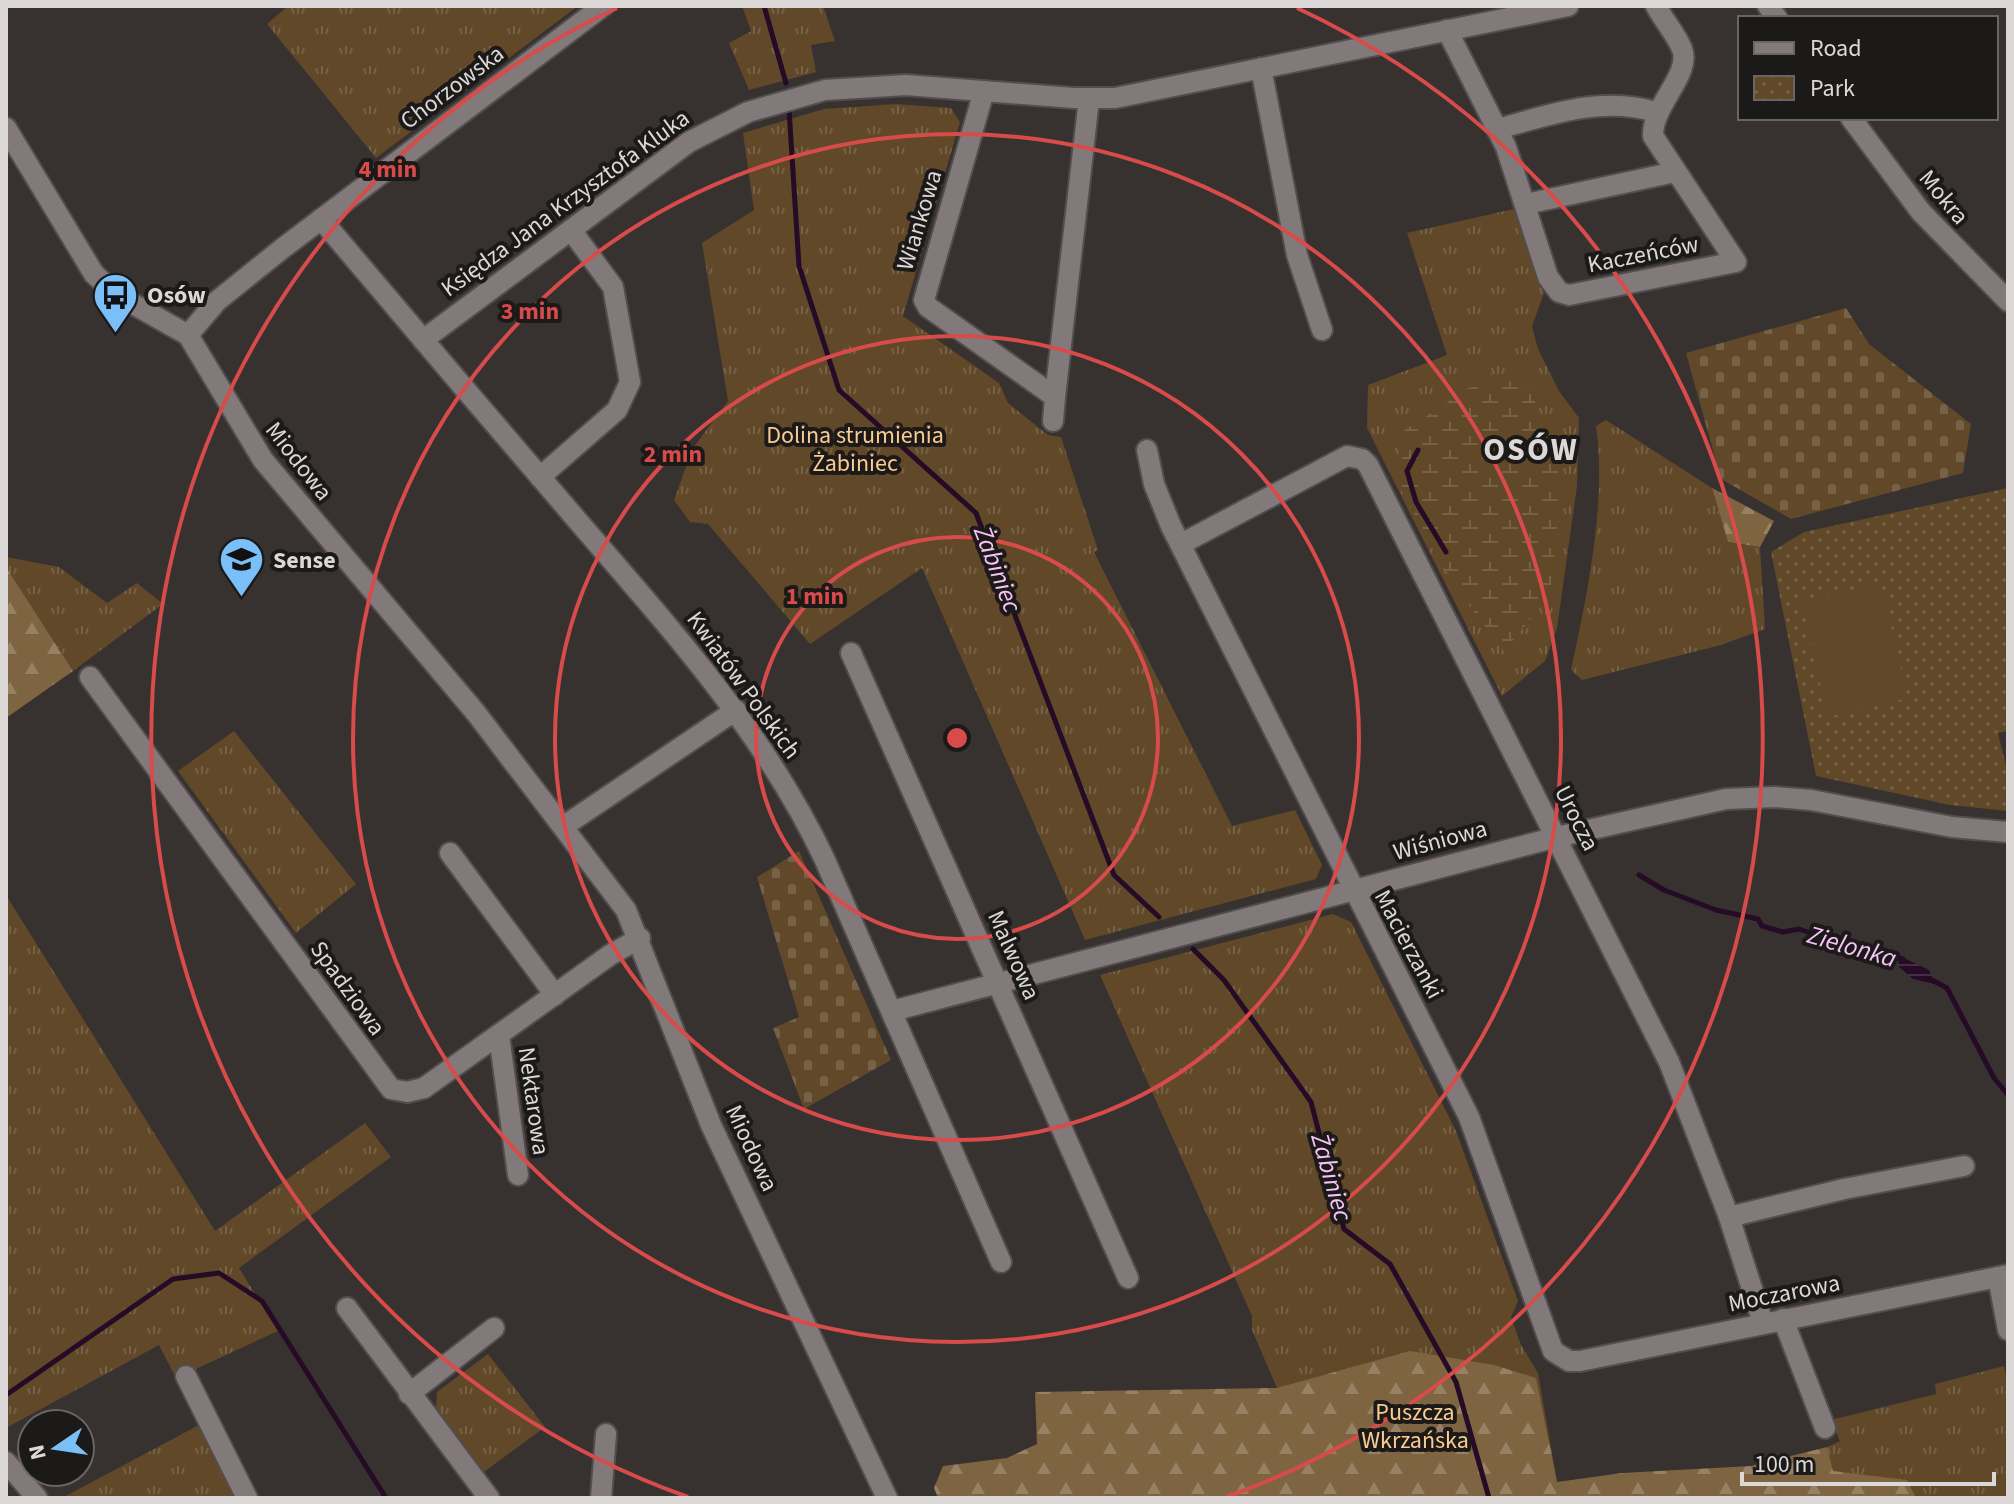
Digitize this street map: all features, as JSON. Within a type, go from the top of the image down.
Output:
[{"type":"street","name":"Chorzowska","points":[[188,335],[217,301],[603,6]]},
{"type":"street","name":"Księdza Jana Krzysztofa Kluka","points":[[423,340],[689,142],[760,108],[825,90],[860,86],[928,85],[1089,99],[1130,96],[1568,6]]},
{"type":"street","points":[[1526,204],[1675,172],[1653,136],[1656,112],[1684,62],[1682,48],[1656,6]]},
{"type":"street","name":"Kaczeńców","points":[[1447,30],[1498,129],[1526,204],[1548,277],[1559,292],[1575,294],[1736,262],[1675,172]]},
{"type":"street","points":[[1261,68],[1297,255],[1322,330]]},
{"type":"street","name":"Wiankowa","points":[[984,91],[924,300],[928,307],[1055,397]]},
{"type":"street","points":[[1053,421],[1089,99]]},
{"type":"street","points":[[1498,129],[1605,104],[1632,105],[1656,112]]},
{"type":"street","name":"Mokra","points":[[1852,120],[1921,212],[2008,301]]},
{"type":"street","name":"Miodowa","points":[[6,128],[94,274],[117,295],[188,335],[263,460],[476,713],[626,910],[640,938],[711,1125],[887,1498]]},
{"type":"street","name":"Kwiatów Polskich","points":[[321,219],[679,638],[736,710],[798,806],[892,1011],[1001,1262]]},
{"type":"street","points":[[540,477],[617,410],[630,382],[613,287],[571,230]]},
{"type":"street","name":"Macierzanki","points":[[1147,450],[1154,484],[1181,544],[1351,890],[1479,1140],[1547,1341],[1561,1357],[1580,1361]]},
{"type":"street","name":"Urocza","points":[[1181,544],[1347,456],[1355,456],[1368,465],[1669,1062],[1773,1321],[1825,1428]]},
{"type":"street","name":"Malwowa","points":[[851,653],[1128,1278]]},
{"type":"street","name":"Spadziowa","points":[[90,677],[391,1089],[407,1092],[424,1088],[640,938]]},
{"type":"street","points":[[564,826],[736,710]]},
{"type":"street","name":"Wiśniowa","points":[[892,1011],[1672,808],[1757,796],[1811,800],[1952,827],[2008,832]]},
{"type":"street","points":[[450,853],[555,995]]},
{"type":"street","name":"Nektarowa","points":[[499,1035],[518,1175]]},
{"type":"street","points":[[1729,1217],[1844,1189],[1964,1166]]},
{"type":"street","name":"Moczarowa","points":[[1580,1361],[2003,1276],[2008,1330]]},
{"type":"street","points":[[347,1308],[489,1498]]},
{"type":"street","points":[[409,1394],[494,1328]]},
{"type":"street","points":[[186,1376],[247,1498]]},
{"type":"street","points":[[601,1498],[606,1434]]},
{"type":"street","points":[[6,1462],[37,1498]]},
{"type":"green space","points":[[288,6],[578,6],[376,158],[267,24]]},
{"type":"green space","points":[[742,6],[823,6],[835,41],[811,45],[816,72],[749,90],[729,43],[751,31]]},
{"type":"green space","name":"Dolina strumienia Żabiniec","points":[[896,104],[951,108],[960,122],[903,316],[999,383],[1008,403],[1048,435],[1061,437],[1098,550],[1094,552],[1232,826],[1295,810],[1322,865],[1316,879],[1085,940],[922,568],[810,644],[708,524],[690,522],[674,500],[693,448],[728,401],[702,243],[754,210],[743,133],[824,109]]},
{"type":"green space","points":[[1514,209],[1544,293],[1532,326],[1538,349],[1559,391],[1579,418],[1577,486],[1557,628],[1545,661],[1502,696],[1367,428],[1368,385],[1447,355],[1407,233]]},
{"type":"green space","points":[[1846,308],[1869,344],[1971,424],[1963,473],[1791,519],[1721,479],[1686,353]]},
{"type":"green space","points":[[1491,374],[1531,390],[1562,480],[1550,595],[1504,651],[1455,587],[1400,488],[1400,433]]},
{"type":"green space","points":[[1606,420],[1712,488],[1728,542],[1760,547],[1765,629],[1721,645],[1582,680],[1571,670],[1594,548],[1599,486],[1596,426]]},
{"type":"green space","points":[[1712,488],[1774,521],[1760,547],[1728,542]]},
{"type":"green space","points":[[2008,488],[2008,731],[1998,733],[2008,774],[2008,811],[1950,805],[1816,776],[1771,552],[1804,532]]},
{"type":"green space","points":[[6,557],[59,567],[107,603],[137,583],[163,604],[73,671],[6,567]]},
{"type":"green space","points":[[6,567],[73,671],[6,718]]},
{"type":"green space","points":[[1881,583],[1908,698],[1828,717],[1801,601]]},
{"type":"green space","points":[[234,731],[356,884],[296,933],[178,771]]},
{"type":"green space","points":[[799,851],[891,1060],[804,1109],[773,1028],[799,1017],[757,877]]},
{"type":"green space","points":[[6,895],[215,1231],[365,1123],[391,1157],[239,1268],[278,1331],[176,1378],[159,1345],[43,1408],[16,1408],[16,1423],[6,1428]]},
{"type":"green space","points":[[1333,914],[1351,922],[1456,1131],[1518,1301],[1511,1317],[1521,1345],[1538,1373],[1557,1482],[1277,1388],[1252,1330],[1252,1316],[1100,975]]},
{"type":"green space","name":"Puszcza Wkrzańska","points":[[1410,1351],[1494,1365],[1536,1378],[1557,1482],[1622,1473],[1751,1466],[1827,1447],[1833,1471],[1907,1480],[1916,1498],[938,1498],[934,1488],[943,1466],[1007,1458],[1037,1444],[1035,1392],[1277,1388]]},
{"type":"green space","points":[[488,1354],[545,1427],[484,1472],[436,1408],[437,1392]]},
{"type":"green space","points":[[2004,1366],[2008,1385],[2008,1498],[1838,1498],[1827,1447],[1840,1441],[1831,1420],[1936,1394],[1935,1384]]},
{"type":"green space","points":[[199,1425],[235,1498],[62,1498],[81,1488],[96,1488],[96,1480]]},
{"type":"shaded area","points":[[1900,956],[1929,970],[1935,984],[1913,979],[1898,966]]},
{"type":"waterway","name":"Żabiniec","points":[[764,6],[786,83]]},
{"type":"waterway","name":"Żabiniec","points":[[789,109],[799,266],[839,390],[976,513],[1114,875],[1159,917]]},
{"type":"waterway","points":[[1418,450],[1407,471],[1416,502],[1446,552]]},
{"type":"waterway","name":"Zielonka","points":[[1639,875],[1664,890],[1716,910],[1758,919],[1762,926],[1783,932],[1799,929],[1859,950],[1903,959]]},
{"type":"waterway","name":"Żabiniec","points":[[1193,949],[1224,980],[1311,1102],[1344,1229],[1390,1264],[1456,1382],[1489,1498]]},
{"type":"waterway","name":"Zielonka","points":[[1930,979],[1947,988],[1994,1078],[2008,1095]]},
{"type":"waterway","points":[[6,1395],[173,1279],[219,1273],[262,1301],[386,1498]]},
{"type":"place","name":"Osów","points":[[116,334]]},
{"type":"place","name":"Sense","points":[[242,599]]},
{"type":"district","name":"OSÓW","points":[[1531,449]]}]
